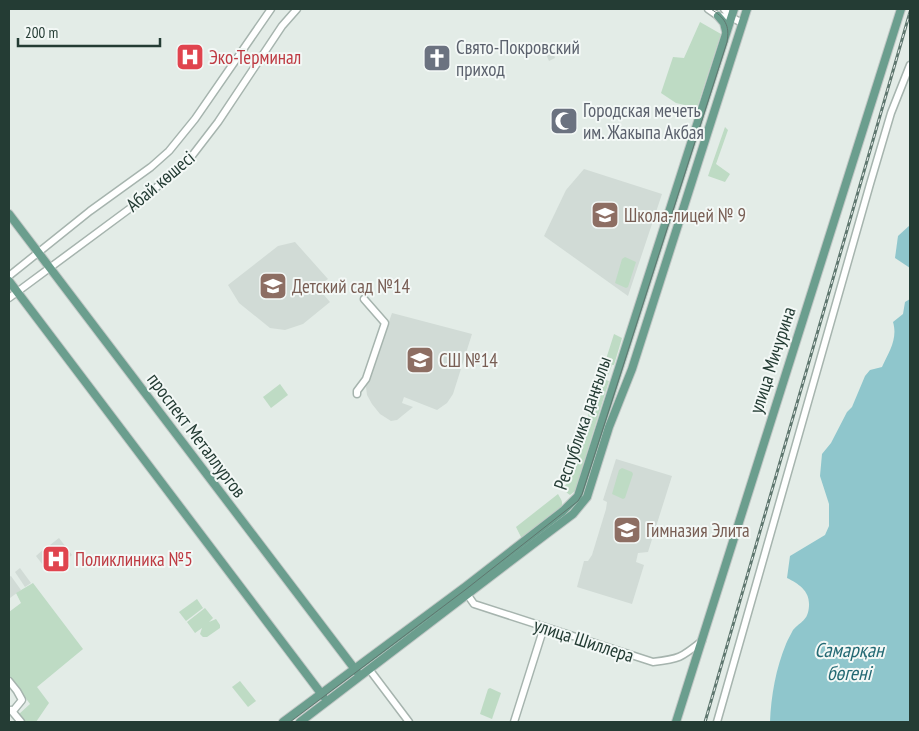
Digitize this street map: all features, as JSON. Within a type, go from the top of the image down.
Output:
[{"type":"main road","points":[[724,9],[730,13]]},
{"type":"main road","name":"Республика даңғылы","points":[[283,722],[465,587],[563,511],[578,496],[726,32],[730,13],[734,9]]},
{"type":"main road","name":"Республика даңғылы","points":[[300,722],[573,514],[587,497],[609,427],[632,369],[747,9]]},
{"type":"main road","name":"улица Мичурина","points":[[676,722],[901,9]]},
{"type":"main road","points":[[718,16],[724,23],[726,32]]},
{"type":"main road","name":"проспект Металлургов","points":[[9,214],[360,676]]},
{"type":"main road","points":[[9,281],[327,701]]},
{"type":"street","name":"Абай көшесі","points":[[9,276],[37,252],[151,167],[169,151],[195,119],[271,9]]},
{"type":"street","name":"Абай көшесі","points":[[9,298],[140,200],[188,161],[218,122],[282,26],[297,9]]},
{"type":"street","points":[[708,9],[718,16],[730,13],[742,23]]},
{"type":"street","points":[[717,722],[870,184],[891,113],[910,65]]},
{"type":"street","points":[[357,394],[357,390],[366,379],[384,323],[364,300]]},
{"type":"street","name":"улица Шиллера","points":[[467,594],[474,604],[653,662],[676,660],[702,641]]},
{"type":"street","points":[[514,722],[544,627]]},
{"type":"street","points":[[369,669],[410,722]]},
{"type":"street","points":[[9,681],[22,700],[11,710],[21,722]]},
{"type":"shaded area","points":[[542,45],[550,45],[555,58],[549,61]]},
{"type":"shaded area","name":"Школа-лицей № 9","points":[[584,169],[662,194],[628,296],[544,236],[566,190]]},
{"type":"shaded area","name":"Детский сад №14","points":[[295,242],[328,279],[317,287],[330,302],[303,324],[285,330],[270,328],[239,303],[228,285],[278,246]]},
{"type":"shaded area","name":"СШ №14","points":[[392,313],[472,334],[453,394],[447,403],[437,410],[404,397],[402,403],[413,407],[397,420],[391,421],[380,414],[372,404],[367,395],[366,387]]},
{"type":"shaded area","name":"Гимназия Элита","points":[[616,459],[672,476],[648,552],[638,553],[636,562],[644,565],[632,604],[577,587],[584,561],[588,561],[592,555],[606,509],[607,502],[603,500]]},
{"type":"shaded area","points":[[59,538],[72,555],[49,573],[36,556],[45,548],[53,557],[56,554],[50,545]]},
{"type":"shaded area","points":[[20,568],[31,583],[25,587],[15,572]]},
{"type":"shaded area","points":[[11,576],[21,590],[10,598],[9,577]]},
{"type":"green space","points":[[700,22],[721,34],[697,108],[676,103],[661,93],[673,57],[684,58]]},
{"type":"green space","points":[[725,127],[728,130],[716,164],[730,174],[725,182],[708,176]]},
{"type":"green space","points":[[625,257],[636,262],[628,287],[626,288],[615,283],[622,259]]},
{"type":"green space","points":[[614,334],[622,338],[614,365],[612,365],[606,380],[609,381],[575,491],[570,495],[559,487],[566,485]]},
{"type":"green space","points":[[280,384],[288,395],[271,408],[263,397]]},
{"type":"green space","points":[[622,468],[633,474],[623,499],[612,494],[619,470]]},
{"type":"green space","points":[[558,494],[562,502],[560,509],[522,539],[516,527]]},
{"type":"green space","points":[[33,583],[83,649],[37,687],[49,703],[36,722],[23,722],[18,715],[30,704],[9,675],[9,612],[21,603],[16,593]]},
{"type":"green space","points":[[197,599],[203,608],[186,621],[179,612]]},
{"type":"green space","points":[[205,608],[213,618],[209,622],[216,619],[220,628],[207,637],[203,637],[200,634],[202,628],[195,633],[187,622]]},
{"type":"green space","points":[[240,681],[256,701],[248,707],[232,687]]},
{"type":"green space","points":[[490,688],[501,693],[492,719],[480,714],[488,689]]},
{"type":"water","points":[[910,225],[910,268],[895,258],[898,236]]},
{"type":"water","name":"Самарқан бөгені","points":[[910,299],[910,722],[770,722],[775,682],[782,653],[793,630],[806,618],[809,606],[806,592],[787,578],[790,556],[825,535],[829,526],[829,504],[820,476],[822,454],[831,443],[847,412],[852,407],[865,376],[870,370],[882,367],[894,340],[893,322],[903,314],[905,302]]},
{"type":"tram line","points":[[290,722],[465,590],[578,501],[582,494],[727,42],[727,26],[723,19],[711,9]]},
{"type":"railway","points":[[705,722],[910,12]]},
{"type":"place","name":"Эко-Терминал","points":[[190,57]]},
{"type":"place","name":"Свято-Покровский приход","points":[[437,58]]},
{"type":"place","name":"Городская мечеть им. Жакыпа Акбая","points":[[564,121]]},
{"type":"place","name":"Школа-лицей № 9","points":[[605,215]]},
{"type":"place","name":"Детский сад №14","points":[[273,286]]},
{"type":"place","name":"СШ №14","points":[[420,360]]},
{"type":"place","name":"Гимназия Элита","points":[[627,530]]},
{"type":"place","name":"Поликлиника №5","points":[[56,559]]}]
